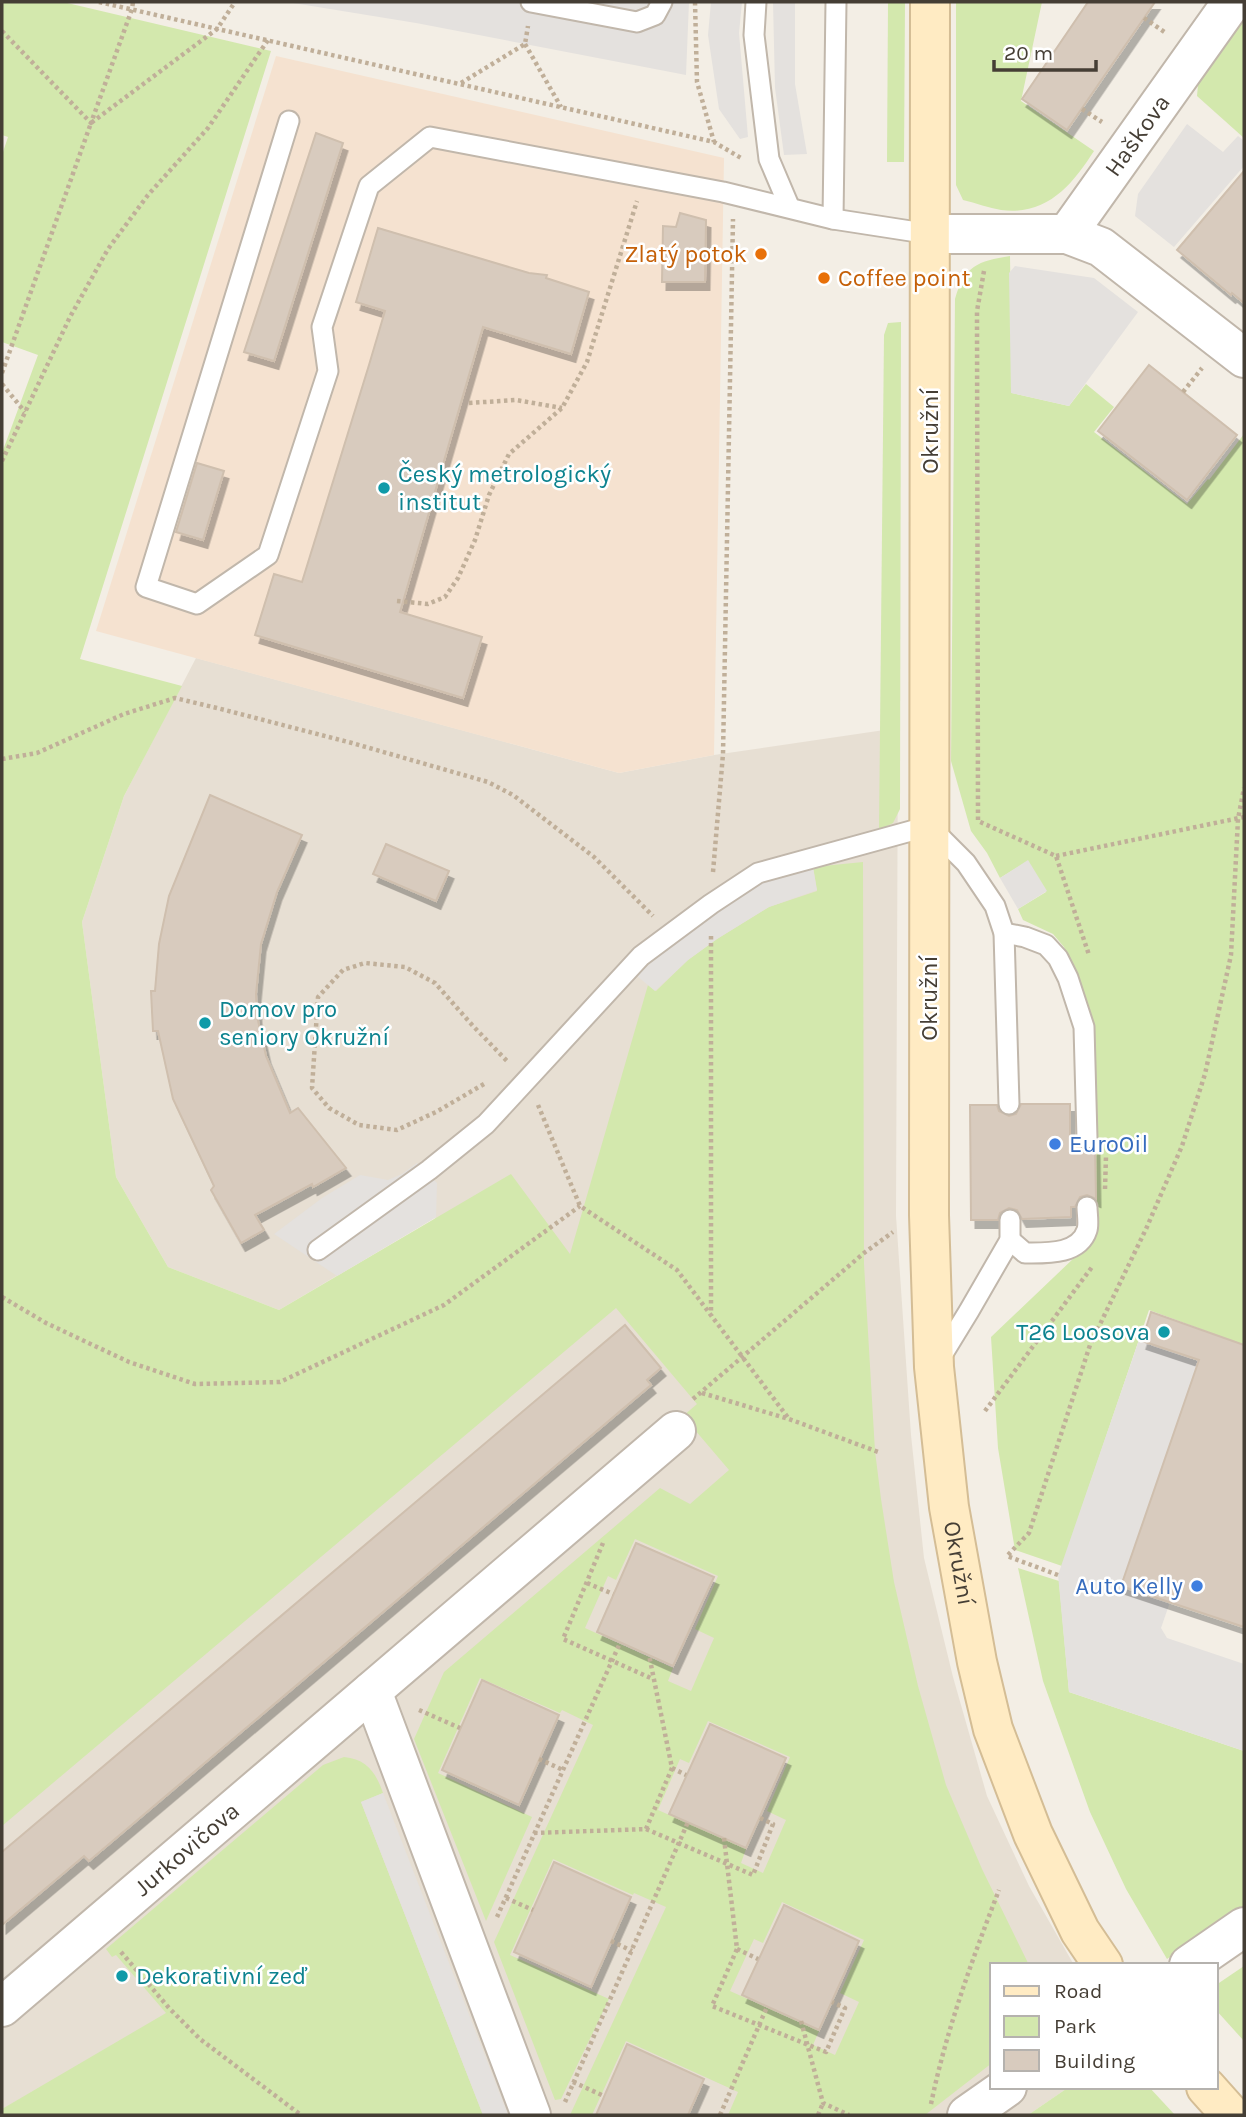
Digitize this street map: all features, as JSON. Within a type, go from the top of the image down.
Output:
[{"type":"street","name":"Okružní","points":[[930,2],[929,1215],[934,1367],[949,1507],[977,1662],[993,1729],[1033,1834],[1080,1931],[1101,1963]]},
{"type":"street","name":"Haškova","points":[[1067,234],[1232,2]]},
{"type":"street","points":[[930,234],[1067,234],[1101,247],[1244,358]]},
{"type":"street","name":"Jurkovičova","points":[[2,2007],[372,1691],[680,1419]]},
{"type":"street","points":[[372,1691],[547,2109]]},
{"type":"street","points":[[1192,1963],[1244,1927]]},
{"type":"street","points":[[967,2115],[1004,2089]]},
{"type":"street","points":[[1208,2089],[1231,2115]]},
{"type":"lane","points":[[532,2],[637,22],[655,15],[662,2]]},
{"type":"lane","points":[[756,2],[754,35],[769,159],[789,206]]},
{"type":"lane","points":[[832,219],[836,2]]},
{"type":"lane","points":[[289,121],[146,587],[197,604],[268,555],[328,371],[322,327],[369,186],[430,136],[734,194],[832,219],[930,234]]},
{"type":"lane","points":[[318,1250],[439,1163],[486,1124],[641,956],[710,904],[758,873],[929,826],[966,863],[995,906],[1004,933],[1009,1104]]},
{"type":"lane","points":[[1004,933],[1046,945],[1058,958],[1068,978],[1084,1027],[1087,1138]]},
{"type":"lane","points":[[1010,1240],[1026,1253],[1058,1252],[1076,1244],[1087,1230],[1087,1207]]},
{"type":"lane","points":[[934,1367],[970,1311],[1010,1240],[1010,1220]]},
{"type":"path","points":[[100,2],[713,142],[741,158]]},
{"type":"path","points":[[2,373],[133,2]]},
{"type":"path","points":[[91,123],[217,29],[235,2]]},
{"type":"path","points":[[532,2],[525,44],[561,107]]},
{"type":"path","points":[[695,2],[697,82],[713,142]]},
{"type":"path","points":[[2,31],[91,123]]},
{"type":"path","points":[[2,461],[70,317],[108,249],[148,195],[208,128],[268,40]]},
{"type":"path","points":[[461,84],[525,44]]},
{"type":"path","points":[[397,601],[428,604],[445,597],[458,579],[475,540],[489,495],[509,454],[562,408],[587,362],[644,177]]},
{"type":"path","points":[[716,841],[723,754],[734,194]]},
{"type":"path","points":[[993,264],[982,272],[977,310],[978,821],[1056,856],[1241,818]]},
{"type":"path","points":[[2,384],[25,412]]},
{"type":"path","points":[[469,403],[516,400],[562,408]]},
{"type":"path","points":[[2,759],[37,753],[124,714],[175,698],[352,743],[488,782],[513,795],[594,857],[671,934]]},
{"type":"path","points":[[1058,1575],[1007,1556],[1029,1533],[1090,1345],[1146,1229],[1186,1134],[1205,1074],[1231,955],[1244,788]]},
{"type":"path","points":[[1056,856],[1090,957]]},
{"type":"path","points":[[711,947],[711,1316]]},
{"type":"path","points":[[488,1082],[436,1112],[397,1130],[359,1125],[329,1108],[312,1088],[318,997],[343,970],[365,963],[405,967],[435,983],[505,1059],[529,1079],[540,1114],[580,1206],[677,1270],[789,1419]]},
{"type":"path","points":[[499,1067],[505,1059]]},
{"type":"path","points":[[1105,1198],[1107,1143]]},
{"type":"path","points":[[2,1297],[46,1323],[129,1362],[195,1384],[280,1382],[444,1305],[580,1206]]},
{"type":"path","points":[[680,1419],[702,1393],[741,1358],[885,1236],[929,1215]]},
{"type":"path","points":[[985,1411],[1095,1263]]},
{"type":"path","points":[[702,1393],[789,1419],[881,1453]]},
{"type":"path","points":[[607,1533],[563,1639],[653,1679]]},
{"type":"path","points":[[587,1583],[613,1594]]},
{"type":"path","points":[[495,1920],[620,1643]]},
{"type":"path","points":[[646,1829],[672,1768],[649,1655]]},
{"type":"path","points":[[539,1759],[563,1770]]},
{"type":"path","points":[[672,1768],[686,1775]]},
{"type":"path","points":[[534,1833],[646,1829],[753,1875],[773,1824],[760,1818]]},
{"type":"path","points":[[547,2109],[573,2082],[688,1822]]},
{"type":"path","points":[[724,1838],[737,1950],[712,2006],[826,2052],[845,2008],[832,2002]]},
{"type":"path","points":[[928,2115],[939,2063],[977,1946],[999,1890]]},
{"type":"path","points":[[506,1898],[533,1910]]},
{"type":"path","points":[[97,1924],[169,2008],[201,2039],[301,2115]]},
{"type":"path","points":[[611,1941],[632,1951]]},
{"type":"path","points":[[737,1950],[758,1959]]},
{"type":"path","points":[[720,2115],[767,2007]]},
{"type":"path","points":[[800,2021],[823,2103],[818,2115]]},
{"type":"path","points":[[573,2082],[604,2096]]},
{"type":"path","points":[[823,2103],[849,2115]]},
{"type":"shaded area","points":[[287,2],[689,2],[686,75],[416,23]]},
{"type":"shaded area","points":[[711,2],[742,2],[739,33],[748,137],[740,139],[719,109],[708,35]]},
{"type":"shaded area","points":[[773,2],[795,2],[795,84],[807,154],[784,155],[775,88]]},
{"type":"shaded area","name":"Český metrologický institut","points":[[276,56],[724,158],[714,755],[619,773],[96,631]]},
{"type":"shaded area","points":[[1187,124],[1223,152],[1238,136],[1244,141],[1244,166],[1174,247],[1135,216],[1138,194]]},
{"type":"shaded area","points":[[1015,266],[1094,278],[1138,312],[1069,406],[1011,393],[1009,273]]},
{"type":"shaded area","points":[[196,658],[619,773],[714,755],[898,728],[896,1216],[911,1435],[924,1558],[953,1677],[987,1796],[1029,1886],[1073,1963],[990,1963],[990,2089],[1066,2089],[1028,2115],[2,2115],[2,1737],[436,1217],[279,1310],[168,1267],[116,1177],[82,922],[124,796]]},
{"type":"shaded area","points":[[1028,860],[1047,891],[1018,909],[1000,878]]},
{"type":"shaded area","points":[[813,867],[817,890],[769,907],[717,939],[688,960],[655,991],[637,976],[680,935],[765,879]]},
{"type":"shaded area","points":[[417,1163],[437,1183],[436,1217],[337,1276],[274,1234],[322,1198],[360,1175],[388,1180]]},
{"type":"shaded area","points":[[1139,1340],[1200,1362],[1170,1602],[1161,1628],[1167,1638],[1244,1664],[1244,1751],[1069,1692],[1058,1575]]},
{"type":"shaded area","points":[[383,1793],[508,2115],[483,2115],[361,1802]]},
{"type":"green space","points":[[2,2],[63,2],[271,51],[80,659],[182,686],[124,796],[82,922],[116,1177],[168,1267],[279,1310],[511,1174],[570,1254],[648,985],[656,991],[688,960],[769,907],[817,891],[813,867],[863,862],[864,1264],[875,1451],[881,1499],[894,1582],[918,1686],[946,1785],[982,1869],[1028,1963],[990,1963],[990,2065],[925,2115],[728,2115],[738,2092],[626,2041],[592,2115],[570,2115],[666,1907],[553,1859],[510,1955],[609,1999],[561,2099],[555,2100],[494,1942],[593,1725],[480,1678],[438,1773],[532,1817],[486,1921],[414,1739],[444,1672],[660,1488],[690,1504],[729,1470],[683,1416],[697,1404],[616,1308],[2,1826],[2,453],[38,355],[2,342],[2,155],[8,137],[2,135]],"holes":[[[635,1539],[718,1576],[695,1629],[714,1638],[691,1691],[668,1681],[673,1668],[585,1628],[608,1576],[616,1580]],[[708,1721],[790,1757],[767,1811],[786,1820],[763,1873],[741,1863],[746,1849],[658,1810],[680,1759],[689,1763]],[[782,1902],[864,1940],[840,1993],[859,2002],[835,2055],[813,2045],[819,2031],[730,1991],[754,1939],[763,1943]]]},
{"type":"green space","points":[[888,2],[905,2],[904,162],[887,162]]},
{"type":"green space","points":[[956,2],[1042,2],[1021,101],[1094,151],[1067,186],[1045,203],[1017,211],[996,209],[963,200],[956,185]]},
{"type":"green space","points":[[1244,17],[1244,138],[1197,96],[1198,85]]},
{"type":"green space","points":[[1010,256],[1012,393],[1069,406],[1086,384],[1114,407],[1094,432],[1187,504],[1244,434],[1244,1345],[1149,1310],[1062,1566],[1015,1550],[998,1448],[991,1337],[1096,1237],[1093,1025],[1064,947],[1053,934],[1023,920],[1018,909],[1046,892],[1028,861],[1000,878],[971,831],[951,761],[955,299],[963,279],[974,267],[989,260]]},
{"type":"green space","points":[[901,322],[900,809],[893,823],[879,830],[884,335],[888,323]]},
{"type":"green space","points":[[1018,1568],[1059,1581],[1069,1692],[1244,1751],[1244,1906],[1167,1959],[1126,1889],[1090,1812],[1043,1681]]},
{"type":"green space","points":[[344,1757],[352,1758],[370,1768],[383,1793],[361,1802],[483,2115],[2,2115],[2,2109],[166,2013],[116,1955],[112,1957],[106,1949],[323,1765]]},
{"type":"green space","points":[[1244,1966],[1244,2041],[1218,2012],[1218,1984]]},
{"type":"green space","points":[[1066,2089],[1151,2089],[1175,2115],[1028,2115]]},
{"type":"building","points":[[1088,2],[1155,2],[1067,130],[1022,99]]},
{"type":"building","points":[[316,133],[343,143],[274,361],[244,352]]},
{"type":"building","points":[[1244,171],[1244,303],[1177,250]]},
{"type":"building","points":[[680,213],[706,220],[705,282],[662,282],[663,226],[676,227]]},
{"type":"building","name":"Český metrologický institut","points":[[378,228],[529,273],[547,275],[546,278],[589,292],[571,354],[483,327],[400,612],[482,637],[463,698],[255,635],[274,574],[302,582],[369,365],[385,311],[356,302]]},
{"type":"building","points":[[1149,365],[1237,435],[1187,500],[1098,431]]},
{"type":"building","points":[[197,463],[224,471],[203,540],[176,532]]},
{"type":"building","name":"Domov pro seniory Okružní","points":[[210,795],[302,835],[277,892],[261,944],[256,994],[257,1016],[266,1056],[290,1113],[298,1108],[346,1168],[255,1215],[264,1230],[241,1243],[211,1190],[214,1186],[173,1099],[158,1031],[153,1031],[151,991],[155,991],[159,944],[169,896]]},
{"type":"building","points":[[386,844],[449,871],[436,901],[373,874]]},
{"type":"building","points":[[1021,1104],[1070,1104],[1070,1139],[1075,1139],[1082,1149],[1095,1147],[1096,1199],[1087,1195],[1080,1197],[1075,1207],[1071,1207],[1071,1217],[1022,1219],[1017,1210],[1009,1208],[1000,1213],[998,1220],[971,1220],[970,1105],[997,1105],[999,1111],[1009,1116],[1016,1114]]},
{"type":"building","points":[[1151,1312],[1244,1345],[1244,1627],[1121,1586],[1199,1360],[1142,1341]]},
{"type":"building","points":[[625,1325],[661,1368],[647,1380],[651,1385],[89,1861],[84,1856],[2,1925],[2,1852]]},
{"type":"building","points":[[636,1543],[714,1577],[673,1666],[597,1632]]},
{"type":"building","points":[[482,1680],[559,1715],[519,1805],[442,1770]]},
{"type":"building","points":[[710,1724],[786,1758],[746,1848],[669,1814]]},
{"type":"building","points":[[554,1862],[631,1897],[591,1987],[514,1952]]},
{"type":"building","points":[[784,1905],[859,1941],[819,2030],[742,1995]]},
{"type":"building","points":[[627,2044],[704,2079],[688,2115],[596,2115]]},
{"type":"place","name":"Zlatý potok","points":[[761,254]]},
{"type":"place","name":"Coffee point","points":[[824,278]]},
{"type":"place","name":"Český metrologický institut","points":[[384,488]]},
{"type":"place","name":"Domov pro seniory Okružní","points":[[205,1023]]},
{"type":"place","name":"EuroOil","points":[[1055,1144]]},
{"type":"place","name":"T26 Loosova","points":[[1164,1332]]},
{"type":"place","name":"Auto Kelly","points":[[1197,1586]]},
{"type":"place","name":"Dekorativní zeď","points":[[122,1976]]}]
